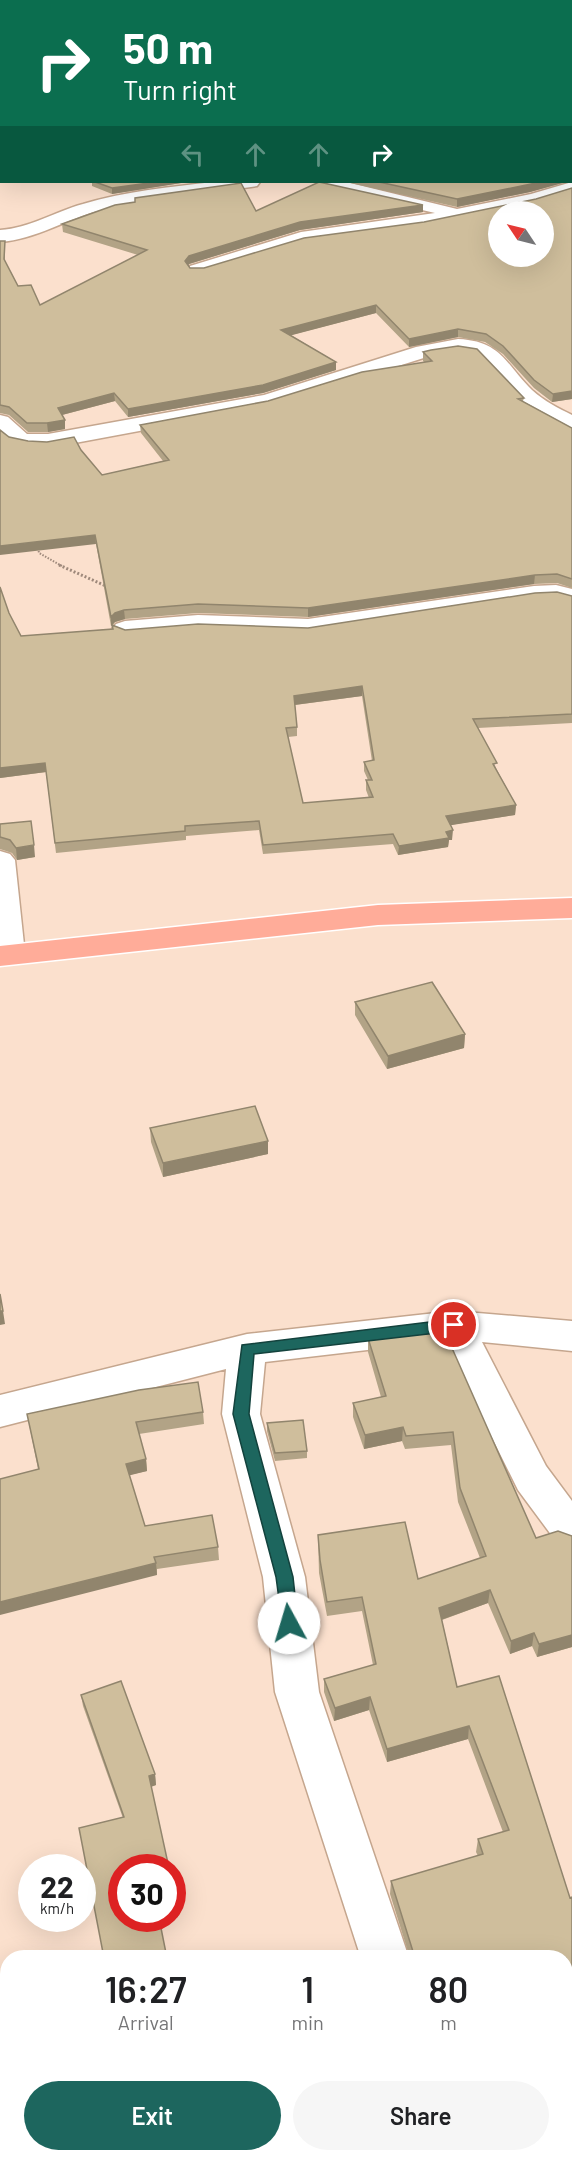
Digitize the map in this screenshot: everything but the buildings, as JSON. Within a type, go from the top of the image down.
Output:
[{"type":"highway","points":[[5,955],[378,915],[572,908]]},
{"type":"street","points":[[0,236],[23,234],[90,207],[111,202],[244,183]]},
{"type":"street","points":[[329,183],[458,213]]},
{"type":"street","points":[[196,270],[301,238],[423,221],[535,198],[572,186]]},
{"type":"street","points":[[0,453],[21,442],[48,441],[268,401],[447,345],[466,346],[490,353],[525,395],[553,415],[572,424]]},
{"type":"street","points":[[0,422],[8,433],[21,442]]},
{"type":"street","points":[[125,629],[208,623],[308,627],[534,593],[556,592],[572,596]]},
{"type":"street","points":[[0,861],[5,955]]},
{"type":"street","points":[[0,1411],[247,1349],[454,1325],[572,1336]]},
{"type":"street","points":[[454,1325],[489,1389],[532,1478],[572,1532]]},
{"type":"street","points":[[247,1349],[241,1414],[284,1577],[297,1692],[382,1950]]},
{"type":"path","points":[[37,544],[39,553],[53,562],[114,590],[117,611],[125,629]]},
{"type":"route","points":[[289,1623],[284,1577],[241,1414],[247,1349],[454,1325]]}]
